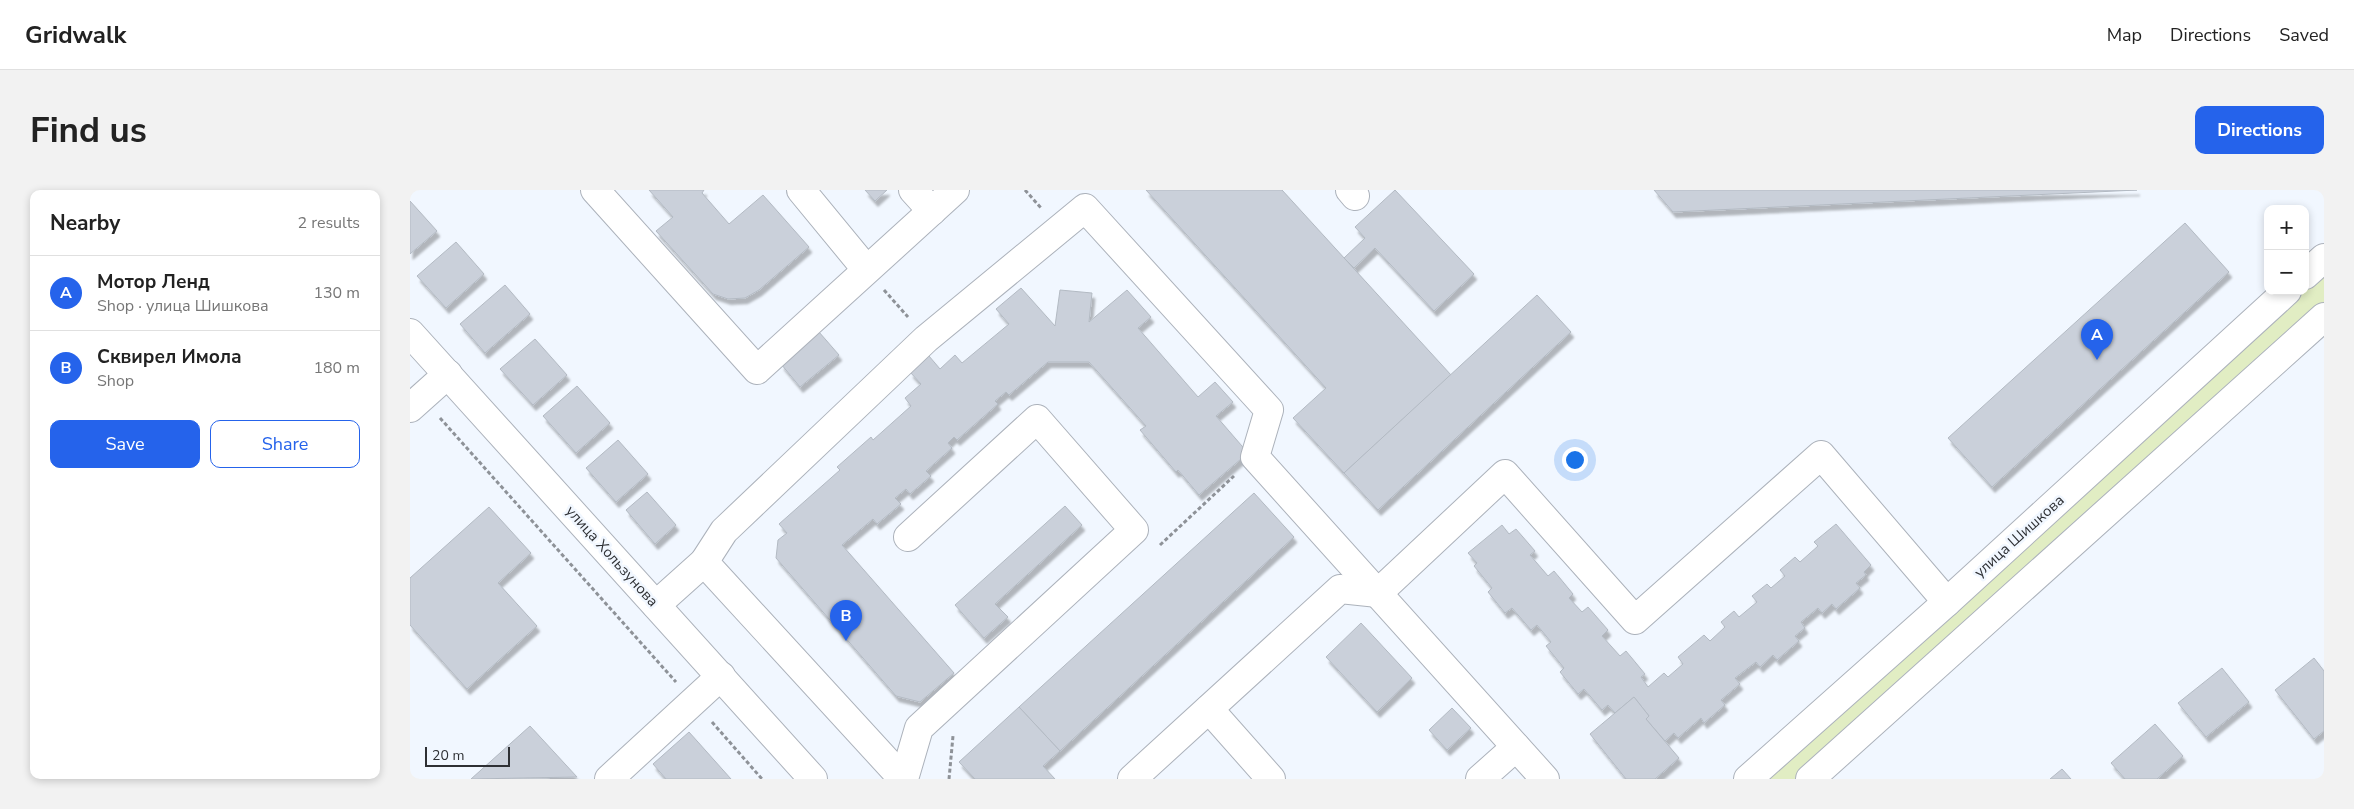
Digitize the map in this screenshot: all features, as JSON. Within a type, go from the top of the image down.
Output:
[{"type":"main road","points":[[595,190],[757,370],[955,190]]},
{"type":"main road","points":[[800,190],[866,269]]},
{"type":"main road","points":[[913,190],[932,211]]},
{"type":"main road","points":[[656,605],[704,562],[724,531],[926,339],[1085,208],[1269,410],[1255,457],[1545,779]]},
{"type":"main road","points":[[2309,271],[2324,258]]},
{"type":"main road","name":"улица Шишкова","points":[[1748,779],[1947,602],[2283,295]]},
{"type":"main road","points":[[1810,779],[2324,317]]},
{"type":"main road","name":"улица Хользунова","points":[[410,333],[813,779]]},
{"type":"main road","points":[[416,403],[448,374]]},
{"type":"main road","points":[[903,779],[919,728],[1134,530],[1037,419],[908,537]]},
{"type":"main road","points":[[1132,779],[1340,589],[1378,593],[1505,474],[1635,620],[1821,456],[1947,602]]},
{"type":"main road","points":[[704,562],[903,779]]},
{"type":"main road","points":[[610,779],[721,676]]},
{"type":"main road","points":[[1208,709],[1270,779]]},
{"type":"main road","points":[[1480,779],[1516,747]]},
{"type":"path","points":[[866,269],[926,339]]},
{"type":"path","points":[[416,403],[762,779]]},
{"type":"path","points":[[949,779],[953,735]]},
{"type":"green space","points":[[2324,258],[2324,317],[1810,779],[1748,779],[2283,295],[2309,295],[2309,271]]},
{"type":"building","points":[[649,190],[704,190],[702,193],[729,224],[763,195],[809,247],[759,290],[745,298],[728,299],[713,294],[656,231],[673,217]]},
{"type":"building","points":[[865,190],[887,190],[875,201]]},
{"type":"building","points":[[1146,190],[1282,190],[1451,375],[1344,473],[1293,418],[1326,388]]},
{"type":"building","points":[[1395,190],[1474,274],[1434,311],[1375,248],[1354,268],[1344,258],[1365,238],[1355,227]]},
{"type":"building","points":[[1654,190],[2137,190],[1673,212]]},
{"type":"building","points":[[410,201],[437,231],[410,254]]},
{"type":"building","points":[[2185,223],[2229,272],[1992,487],[1948,438]]},
{"type":"building","points":[[456,242],[484,274],[446,308],[417,276]]},
{"type":"building","points":[[505,285],[530,314],[485,353],[460,324]]},
{"type":"building","points":[[1021,288],[1055,326],[1060,290],[1092,293],[1089,322],[1127,290],[1151,317],[1138,328],[1198,397],[1215,382],[1233,402],[1216,416],[1248,453],[1199,495],[1178,470],[1176,472],[1140,430],[1146,426],[1089,362],[1048,362],[1009,395],[1006,392],[995,401],[998,404],[957,440],[954,437],[948,443],[952,448],[926,471],[931,476],[910,494],[906,489],[895,498],[901,504],[877,524],[873,519],[842,545],[954,673],[920,702],[896,696],[776,558],[778,540],[787,533],[779,524],[840,470],[837,467],[871,437],[873,440],[911,406],[905,398],[921,384],[910,372],[929,356],[940,369],[955,355],[962,363],[1009,324],[996,309]]},
{"type":"building","points":[[1537,295],[1571,332],[1378,510],[1344,473]]},
{"type":"building","points":[[819,332],[839,355],[800,387],[781,364]]},
{"type":"building","points":[[535,339],[567,375],[533,405],[500,369]]},
{"type":"building","points":[[577,386],[610,423],[576,453],[543,416]]},
{"type":"building","points":[[618,440],[648,474],[616,502],[586,468]]},
{"type":"building","points":[[647,492],[676,525],[655,544],[626,510]]},
{"type":"building","points":[[1254,493],[1294,537],[1060,751],[1019,707]]},
{"type":"building","points":[[1065,506],[1082,525],[995,604],[1008,617],[984,638],[955,605]]},
{"type":"building","points":[[489,507],[531,553],[498,583],[537,626],[467,689],[410,625],[410,578]]},
{"type":"building","points":[[1836,524],[1871,565],[1864,572],[1866,575],[1856,583],[1860,588],[1836,609],[1832,604],[1822,613],[1818,608],[1801,622],[1805,628],[1795,636],[1799,641],[1777,660],[1773,655],[1760,667],[1756,662],[1735,678],[1740,684],[1721,700],[1725,705],[1704,723],[1701,718],[1678,738],[1674,733],[1665,741],[1646,719],[1649,716],[1634,697],[1615,713],[1608,705],[1602,710],[1584,689],[1578,694],[1560,672],[1564,668],[1546,646],[1551,642],[1537,625],[1531,630],[1512,608],[1505,613],[1488,592],[1492,588],[1474,566],[1477,563],[1468,553],[1502,525],[1509,534],[1516,529],[1535,551],[1530,555],[1548,576],[1554,571],[1573,594],[1569,598],[1582,612],[1588,607],[1608,630],[1602,636],[1620,656],[1626,651],[1645,674],[1641,677],[1648,687],[1664,673],[1668,677],[1683,664],[1678,657],[1704,635],[1710,641],[1725,627],[1721,622],[1734,611],[1739,617],[1757,602],[1752,596],[1767,584],[1771,588],[1785,576],[1780,570],[1795,557],[1800,562],[1818,546],[1814,542]]},
{"type":"building","points":[[1361,623],[1412,678],[1377,712],[1326,657]]},
{"type":"building","points":[[2314,658],[2324,671],[2324,731],[2314,739],[2275,690]]},
{"type":"building","points":[[2222,668],[2249,702],[2206,737],[2178,703]]},
{"type":"building","points":[[1634,697],[1649,716],[1646,719],[1679,758],[1655,779],[1626,779],[1590,734]]},
{"type":"building","points":[[1019,707],[1060,751],[1043,766],[1055,779],[975,779],[959,762]]},
{"type":"building","points":[[1452,708],[1471,728],[1447,750],[1429,730]]},
{"type":"building","points":[[2155,724],[2183,756],[2157,779],[2125,779],[2111,763]]},
{"type":"building","points":[[530,726],[577,777],[471,779]]},
{"type":"building","points":[[689,732],[731,779],[666,779],[653,764]]},
{"type":"building","points":[[2062,769],[2071,779],[2050,779]]},
{"type":"place","name":"Мотор Ленд","points":[[2097,360]]},
{"type":"place","name":"Сквирел Имола","points":[[846,641]]}]
